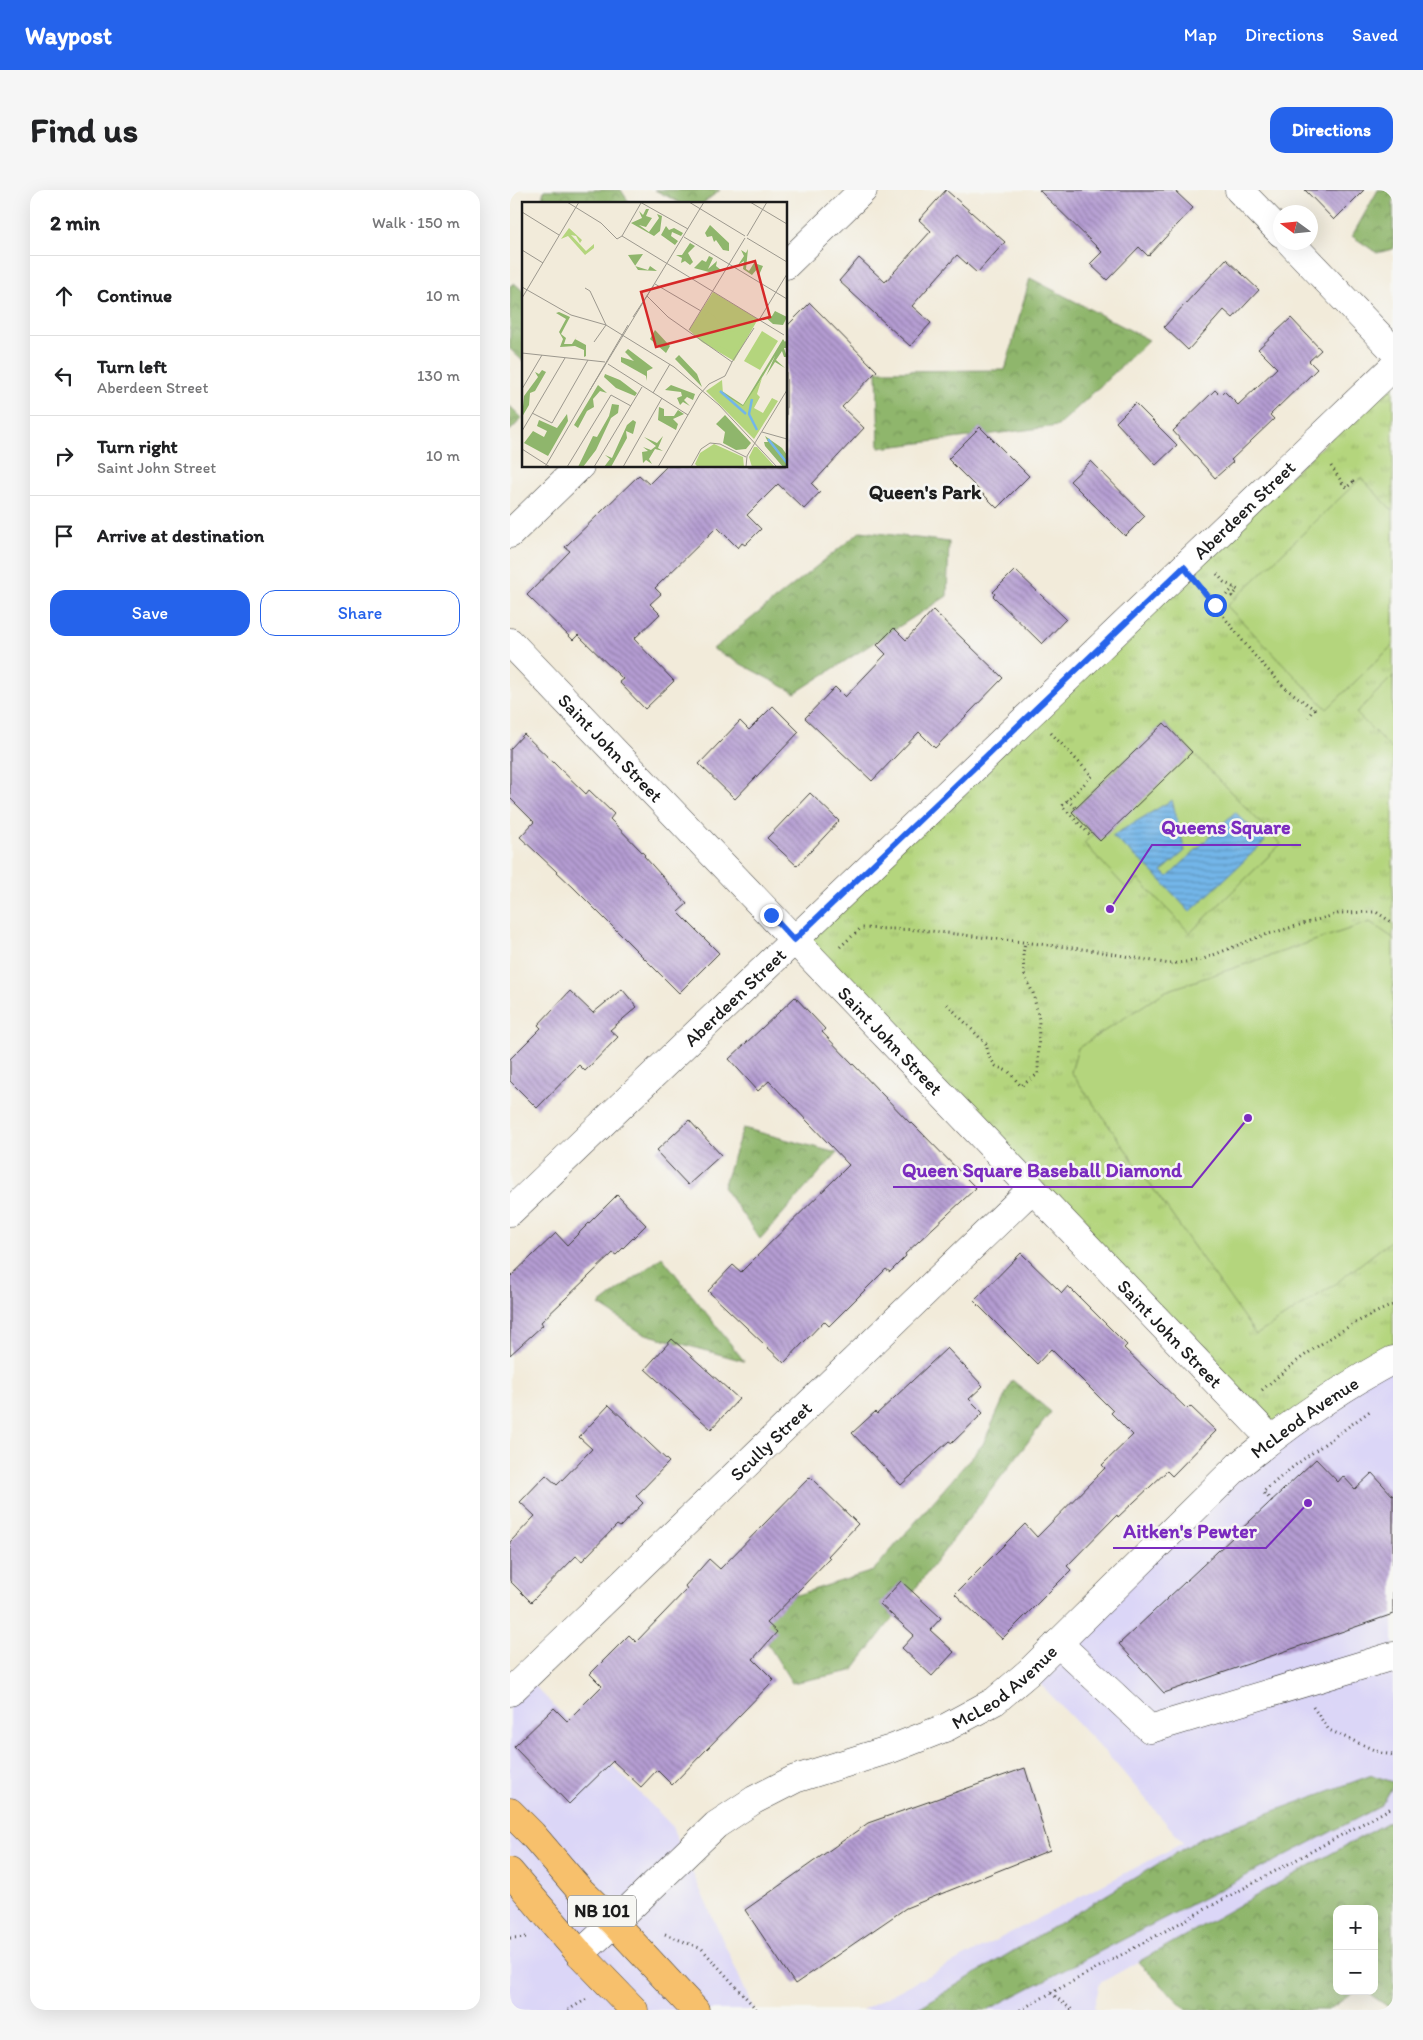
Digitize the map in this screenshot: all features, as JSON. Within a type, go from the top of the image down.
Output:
[{"type":"main road","name":"NB 101","points":[[510,1812],[532,1834],[579,1889],[695,2010]]},
{"type":"main road","name":"NB 101","points":[[510,1872],[580,1954],[634,2010]]},
{"type":"street","points":[[788,263],[864,190]]},
{"type":"street","points":[[1239,190],[1273,226]]},
{"type":"street","points":[[1298,250],[1393,350]]},
{"type":"street","name":"Aberdeen Street","points":[[510,1212],[1393,367]]},
{"type":"street","points":[[510,534],[578,468]]},
{"type":"street","name":"Saint John Street","points":[[510,642],[1271,1440]]},
{"type":"street","name":"Scully Street","points":[[510,1692],[1032,1189]]},
{"type":"street","name":"McLeod Avenue","points":[[580,1954],[614,1924],[716,1825],[754,1800],[795,1779],[891,1749],[947,1727],[995,1701],[1029,1672],[1240,1465],[1271,1440],[1359,1378],[1393,1360]]},
{"type":"street","points":[[1058,1643],[1150,1729],[1393,1656]]},
{"type":"path","points":[[1313,444],[1346,488],[1353,482],[1354,484]]},
{"type":"path","points":[[1191,560],[1238,590],[1232,596],[1234,598]]},
{"type":"path","points":[[1191,560],[1215,605],[1254,655],[1285,688],[1314,709],[1308,716]]},
{"type":"path","points":[[1215,605],[1234,588]]},
{"type":"path","points":[[1032,713],[1092,776],[1062,806],[1091,836]]},
{"type":"path","points":[[1068,800],[1076,808]]},
{"type":"path","points":[[839,947],[861,928],[922,930],[1090,950],[1170,964],[1200,960],[1258,937],[1341,912],[1376,912],[1393,923]]},
{"type":"path","points":[[948,1004],[986,1044],[989,1057],[996,1066],[1009,1072],[1021,1086],[1038,1074],[1039,1019],[1033,993],[1024,974],[1023,954],[1025,942]]},
{"type":"path","points":[[1259,1394],[1293,1363],[1332,1336],[1393,1305]]},
{"type":"path","points":[[1272,1501],[1263,1492],[1294,1466],[1370,1411]]},
{"type":"path","points":[[1297,1684],[1329,1730],[1381,1753],[1393,1755]]},
{"type":"path","points":[[1020,2010],[1393,1807]]},
{"type":"path","points":[[665,1934],[702,1949],[757,2010]]},
{"type":"path","points":[[510,1938],[528,1937]]},
{"type":"path","points":[[1051,1993],[1072,2010]]},
{"type":"path","points":[[568,2010],[585,2001]]},
{"type":"shaded area","points":[[1393,1360],[1393,1819],[1100,1983],[1094,2007],[1096,2010],[862,2010],[1183,1843],[1116,1764],[1029,1672],[1239,1465]]},
{"type":"shaded area","points":[[525,1676],[671,1825],[754,2010],[510,2010],[510,1692]]},
{"type":"green space","points":[[544,190],[621,190],[629,202],[541,202]]},
{"type":"green space","points":[[655,190],[720,190],[705,202],[678,202]]},
{"type":"green space","points":[[1378,190],[1393,190],[1393,249],[1377,253],[1352,236]]},
{"type":"green space","points":[[1030,278],[1149,340],[1058,426],[879,448],[877,371],[1005,370]]},
{"type":"green space","points":[[514,283],[522,290],[522,360],[510,349],[510,286]]},
{"type":"green space","points":[[1393,380],[1393,1360],[1271,1439],[794,940]]},
{"type":"green space","points":[[510,406],[522,418],[510,431]]},
{"type":"green space","points":[[1361,478],[1393,511],[1393,645],[1327,709],[1227,606]]},
{"type":"green space","points":[[861,531],[949,542],[947,596],[795,693],[713,649]]},
{"type":"green space","points":[[1393,676],[1393,750],[1356,713]]},
{"type":"green space","points":[[1164,723],[1281,844],[1190,933],[1138,879],[1127,889],[1084,843],[1093,834],[1072,812]]},
{"type":"green space","points":[[1370,922],[1393,938],[1393,1239],[1331,1287],[1256,1335],[1071,1072],[1078,1048],[1166,991]]},
{"type":"green space","points":[[743,1128],[837,1153],[760,1239],[723,1187]]},
{"type":"green space","points":[[662,1257],[744,1361],[642,1333],[599,1305]]},
{"type":"green space","points":[[1012,1380],[1051,1412],[852,1671],[792,1683],[761,1633],[771,1603],[873,1571],[983,1444]]},
{"type":"green space","points":[[1372,1775],[1393,1782],[1393,1786],[1381,1806],[987,2010],[915,2010],[1201,1838]]},
{"type":"green space","points":[[1393,1819],[1393,2010],[1371,1995],[1378,1995],[1378,1905],[1333,1905],[1333,1995],[1350,1995],[1328,2010],[1187,2010],[1138,1962]]},
{"type":"water","points":[[1172,800],[1185,851],[1162,871],[1168,877],[1235,812],[1265,841],[1190,912],[1152,871],[1112,836]]},
{"type":"building","points":[[946,190],[1005,242],[977,273],[957,255],[912,306],[931,323],[910,346],[839,281],[859,258],[885,282],[931,231],[919,220]]},
{"type":"building","points":[[1039,190],[1174,190],[1193,208],[1148,256],[1139,247],[1107,280],[1090,264],[1102,252]]},
{"type":"building","points":[[1305,190],[1364,190],[1334,220]]},
{"type":"building","points":[[1226,259],[1259,290],[1233,318],[1224,310],[1188,350],[1164,327]]},
{"type":"building","points":[[810,303],[877,371],[842,407],[864,428],[812,484],[820,492],[804,509],[778,484],[747,515],[761,529],[745,545],[742,543],[738,548],[717,527],[655,588],[661,594],[650,604],[660,614],[634,639],[674,681],[645,709],[619,682],[623,679],[578,635],[573,640],[527,595],[570,551],[565,547],[639,475],[649,484],[665,468],[788,468],[788,325]]},
{"type":"building","points":[[1291,318],[1321,350],[1309,361],[1317,369],[1270,415],[1274,419],[1215,478],[1173,431],[1215,390],[1220,395],[1224,391],[1238,405],[1277,368],[1258,349]]},
{"type":"building","points":[[1135,403],[1177,445],[1156,465],[1116,422]]},
{"type":"building","points":[[980,427],[1029,476],[997,508],[948,459]]},
{"type":"building","points":[[1091,461],[1145,516],[1125,536],[1070,481]]},
{"type":"building","points":[[1015,570],[1066,619],[1042,644],[993,596],[995,594],[993,592]]},
{"type":"building","points":[[933,610],[1003,678],[935,748],[919,732],[872,781],[805,718],[835,687],[845,697],[886,654],[877,645],[894,628],[906,640]]},
{"type":"building","points":[[773,706],[799,732],[735,799],[699,764],[740,721],[749,730]]},
{"type":"building","points":[[1164,723],[1192,752],[1100,841],[1072,812]]},
{"type":"building","points":[[524,734],[586,794],[589,790],[614,814],[610,819],[645,855],[687,904],[678,912],[719,953],[679,993],[520,837],[534,822],[510,798],[510,749]]},
{"type":"building","points":[[810,793],[839,821],[797,866],[767,838]]},
{"type":"building","points":[[622,989],[637,1007],[610,1030],[618,1037],[585,1071],[579,1065],[537,1108],[510,1081],[510,1059],[541,1028],[538,1025],[570,991],[593,1013]]},
{"type":"building","points":[[795,997],[825,1029],[822,1032],[976,1188],[905,1254],[906,1256],[890,1272],[886,1269],[829,1326],[824,1321],[784,1363],[708,1291],[733,1265],[741,1272],[849,1165],[769,1081],[758,1091],[729,1059]]},
{"type":"building","points":[[689,1120],[721,1155],[688,1185],[656,1151]]},
{"type":"building","points":[[617,1195],[646,1225],[616,1255],[613,1253],[541,1322],[543,1325],[510,1355],[510,1277],[556,1233],[567,1245]]},
{"type":"building","points":[[1021,1253],[1062,1293],[1068,1286],[1127,1345],[1124,1348],[1187,1409],[1190,1406],[1216,1431],[1172,1476],[1167,1471],[1118,1517],[1117,1515],[1067,1566],[1071,1570],[1002,1639],[955,1594],[1025,1524],[1037,1537],[1105,1468],[1102,1465],[1133,1435],[1111,1413],[1113,1411],[1051,1349],[1037,1364],[974,1301]]},
{"type":"building","points":[[672,1339],[739,1399],[711,1429],[645,1369]]},
{"type":"building","points":[[947,1348],[983,1386],[969,1399],[983,1413],[952,1443],[949,1441],[901,1485],[852,1433],[875,1412],[877,1414]]},
{"type":"building","points":[[609,1405],[669,1462],[636,1496],[643,1503],[620,1527],[617,1525],[582,1561],[576,1556],[531,1602],[510,1581],[510,1542],[535,1516],[520,1502],[546,1475],[557,1485],[592,1449],[579,1437]]},
{"type":"building","points":[[1316,1459],[1338,1482],[1343,1476],[1355,1489],[1372,1473],[1393,1496],[1393,1614],[1164,1693],[1119,1644]]},
{"type":"building","points":[[810,1477],[858,1524],[828,1556],[830,1558],[767,1623],[777,1632],[753,1659],[774,1680],[672,1785],[657,1770],[641,1787],[613,1761],[569,1804],[514,1747],[554,1708],[567,1721],[602,1686],[590,1674],[629,1635],[636,1642],[687,1589],[685,1586],[709,1559],[720,1569]]},
{"type":"building","points":[[901,1581],[941,1618],[930,1630],[954,1652],[932,1676],[902,1648],[914,1635],[880,1604]]},
{"type":"building","points":[[1025,1768],[1050,1850],[906,1908],[795,1984],[745,1910],[868,1823]]},
{"type":"place","name":"Queens Square","points":[[1110,909]]},
{"type":"place","name":"Queen Square Baseball Diamond","points":[[1248,1118]]},
{"type":"place","name":"Aitken's Pewter","points":[[1308,1503]]},
{"type":"district","name":"Queen's Park","points":[[925,492]]},
{"type":"route","points":[[771,915],[794,940],[1184,567],[1215,605]]}]
